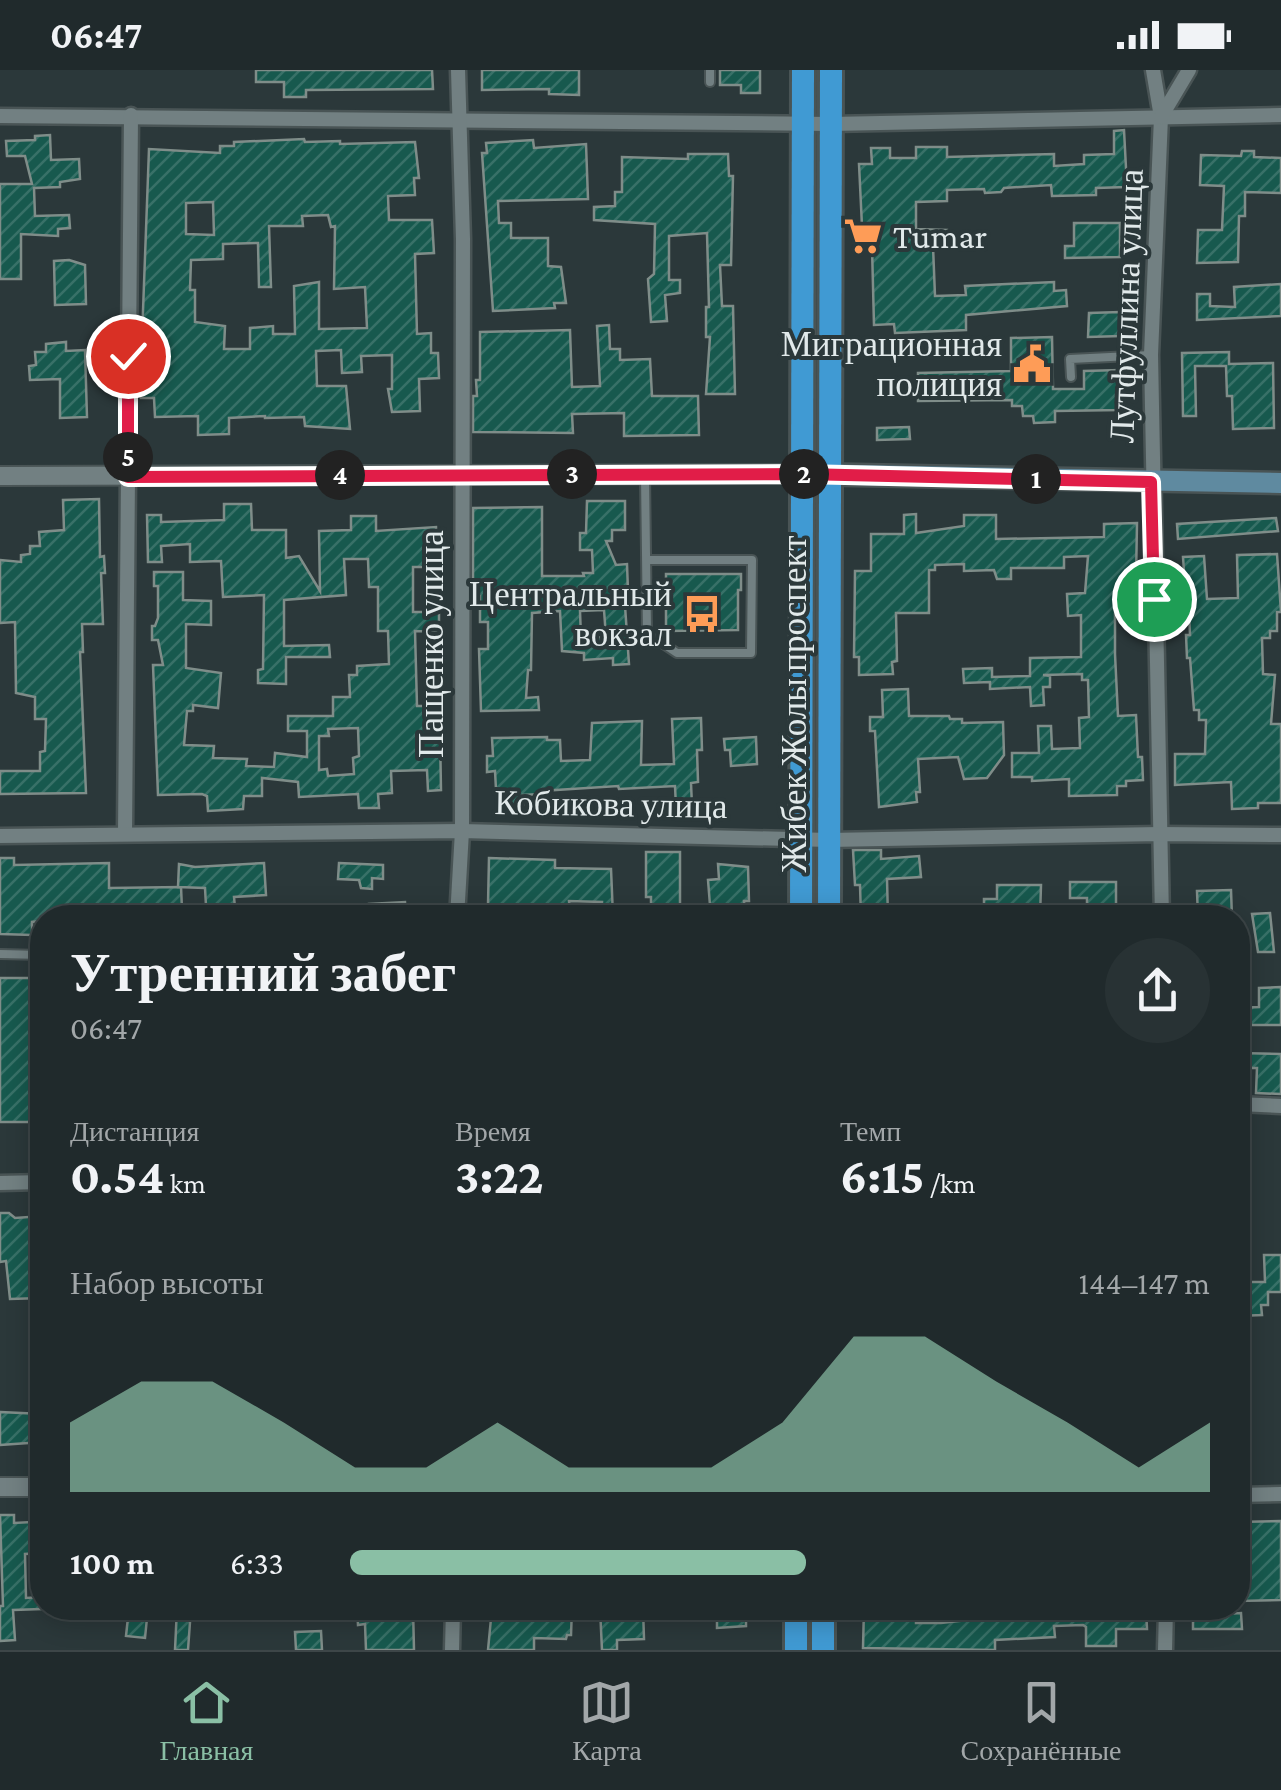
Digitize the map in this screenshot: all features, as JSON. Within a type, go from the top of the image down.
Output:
[{"type":"highway","name":"Жибек Жолы проспект","points":[[801,905],[803,70]]},
{"type":"highway","name":"Жибек Жолы проспект","points":[[828,905],[831,70]]},
{"type":"highway","points":[[796,1620],[796,1650]]},
{"type":"highway","points":[[823,1620],[823,1650]]},
{"type":"main road","points":[[802,474],[1281,483]]},
{"type":"street","name":"Пащенко улица","points":[[458,70],[463,240],[462,831],[458,905]]},
{"type":"street","name":"Лутфуллина улица","points":[[1153,70],[1162,117],[1151,354],[1162,905]]},
{"type":"street","name":"Лутфуллина улица","points":[[1162,117],[1189,70]]},
{"type":"street","points":[[125,834],[131,115]]},
{"type":"street","points":[[0,116],[831,124],[1281,115]]},
{"type":"street","points":[[0,476],[802,474]]},
{"type":"street","name":"Кобикова улица","points":[[0,836],[462,831],[829,840],[1281,835]]},
{"type":"street","points":[[1250,1105],[1281,1106]]},
{"type":"street","points":[[0,1184],[30,1183]]},
{"type":"street","points":[[0,1487],[30,1487]]},
{"type":"street","points":[[1250,1495],[1281,1494]]},
{"type":"street","points":[[452,1620],[452,1650]]},
{"type":"street","points":[[1165,1650],[1166,1620]]},
{"type":"lane","points":[[710,70],[710,82]]},
{"type":"lane","points":[[1071,377],[1070,359],[1151,354]]},
{"type":"lane","points":[[645,474],[646,560],[647,633],[677,653],[752,654],[752,560],[646,560]]},
{"type":"lane","points":[[0,954],[30,955]]},
{"type":"building","points":[[256,70],[432,70],[433,89],[306,90],[306,97],[284,97],[284,82],[256,82]]},
{"type":"building","points":[[482,70],[579,70],[579,95],[549,94],[549,89],[482,90]]},
{"type":"building","points":[[720,70],[760,70],[760,93],[741,93],[741,85],[720,85]]},
{"type":"building","points":[[1124,130],[1127,187],[1096,188],[1096,195],[1052,196],[1051,185],[985,193],[984,189],[947,190],[947,201],[916,202],[916,229],[947,230],[947,246],[933,246],[935,296],[966,295],[965,286],[1054,282],[1054,291],[1066,290],[1067,306],[966,315],[966,330],[895,333],[894,324],[874,325],[872,247],[863,247],[859,164],[872,164],[871,148],[890,148],[890,158],[916,158],[916,147],[947,147],[947,157],[1054,154],[1054,166],[1084,164],[1084,155],[1114,154],[1114,131]]},
{"type":"building","points":[[50,135],[51,160],[79,159],[80,179],[60,182],[60,187],[34,188],[35,216],[69,215],[70,228],[58,229],[58,236],[21,234],[21,279],[0,279],[0,184],[32,184],[25,156],[7,156],[6,141]]},
{"type":"building","points":[[533,140],[534,148],[586,144],[588,199],[498,201],[499,223],[511,223],[511,238],[548,238],[548,266],[561,267],[566,303],[554,303],[555,308],[493,311],[482,153],[487,153],[486,143]]},
{"type":"building","points":[[234,142],[415,142],[419,178],[414,178],[415,195],[388,196],[389,220],[432,220],[434,253],[415,254],[417,334],[431,333],[431,353],[438,353],[439,378],[419,379],[420,411],[392,412],[388,389],[392,389],[392,355],[361,356],[362,372],[342,373],[341,350],[316,351],[317,386],[346,386],[350,429],[305,426],[304,417],[265,416],[229,418],[229,434],[198,435],[198,416],[155,417],[154,398],[141,398],[140,377],[153,377],[153,346],[144,346],[142,338],[149,149],[220,153],[220,146],[234,146]],"holes":[[[213,202],[214,235],[186,234],[186,203]],[[328,215],[331,227],[335,226],[334,289],[365,287],[367,328],[319,329],[319,282],[294,286],[295,334],[273,334],[273,326],[250,328],[250,349],[224,349],[225,326],[195,322],[191,260],[223,259],[223,244],[258,243],[259,287],[271,287],[269,226],[303,226],[302,216]]]},
{"type":"building","points":[[1242,151],[1254,151],[1254,157],[1281,158],[1281,193],[1245,192],[1245,216],[1239,216],[1238,262],[1197,263],[1198,230],[1222,230],[1224,186],[1200,185],[1201,155],[1241,156]]},
{"type":"building","points":[[688,154],[728,154],[729,176],[733,176],[731,265],[720,265],[722,306],[733,306],[735,394],[706,394],[710,337],[706,337],[707,233],[669,236],[669,280],[680,280],[680,293],[665,295],[667,321],[651,322],[648,279],[654,274],[655,224],[594,220],[594,207],[615,206],[615,192],[622,192],[622,157],[688,159]]},
{"type":"building","points":[[1074,223],[1120,223],[1120,257],[1065,258],[1065,246],[1074,246]]},
{"type":"building","points":[[54,261],[85,265],[86,304],[55,305]]},
{"type":"building","points":[[1281,284],[1281,316],[1197,320],[1197,294],[1210,294],[1210,306],[1235,307],[1234,287]]},
{"type":"building","points":[[1120,312],[1121,336],[1088,337],[1089,313]]},
{"type":"building","points":[[609,325],[610,349],[620,349],[620,360],[650,359],[652,396],[698,396],[699,435],[624,436],[624,413],[572,414],[573,433],[473,432],[473,396],[477,396],[476,380],[480,380],[480,332],[570,330],[572,387],[600,386],[597,326]]},
{"type":"building","points":[[1052,337],[1053,389],[1084,389],[1084,371],[1120,370],[1120,410],[1055,411],[1055,422],[1034,423],[1033,416],[1023,416],[1022,406],[1012,406],[1012,400],[918,401],[918,373],[1011,371],[1011,338]]},
{"type":"building","points":[[66,342],[66,351],[85,350],[87,417],[60,418],[60,379],[30,380],[29,366],[36,365],[35,352],[46,352],[46,344]]},
{"type":"building","points":[[1229,352],[1229,364],[1273,363],[1274,428],[1233,429],[1226,366],[1195,366],[1196,416],[1183,416],[1182,353]]},
{"type":"building","points":[[909,427],[910,439],[877,440],[877,428]]},
{"type":"building","points":[[99,499],[100,557],[104,556],[105,573],[101,573],[103,624],[82,624],[80,652],[86,793],[0,794],[0,771],[40,771],[46,719],[35,719],[35,697],[16,693],[15,622],[0,623],[0,560],[21,562],[21,555],[30,554],[30,546],[40,546],[39,532],[64,530],[63,500]]},
{"type":"building","points":[[587,501],[625,501],[625,530],[612,530],[612,541],[606,541],[616,565],[627,564],[628,591],[624,591],[629,664],[613,665],[613,658],[584,660],[584,653],[562,651],[560,611],[532,613],[531,670],[526,698],[538,697],[539,710],[481,711],[479,649],[488,649],[488,622],[480,622],[480,596],[473,596],[473,508],[542,507],[542,576],[593,573],[592,550],[580,550],[580,533],[586,533]],"holes":[[[604,610],[606,637],[581,638],[580,611]]]},
{"type":"building","points":[[224,504],[251,504],[252,530],[286,530],[286,558],[299,556],[320,591],[319,531],[351,530],[351,516],[376,516],[376,531],[436,527],[437,567],[413,567],[413,612],[439,612],[439,632],[415,631],[417,706],[431,706],[430,733],[440,733],[441,790],[428,791],[427,770],[391,771],[392,793],[378,794],[379,808],[359,808],[358,794],[299,797],[298,782],[262,778],[262,796],[244,796],[243,809],[208,811],[207,796],[202,794],[158,795],[153,665],[163,665],[158,640],[152,640],[152,626],[158,618],[154,572],[183,572],[183,600],[211,601],[211,625],[186,624],[186,668],[221,673],[218,708],[193,705],[193,711],[187,711],[184,745],[214,746],[213,758],[247,759],[246,766],[274,767],[275,753],[307,757],[307,731],[288,731],[288,716],[333,716],[333,697],[350,697],[349,675],[357,675],[357,666],[389,664],[388,631],[378,631],[378,587],[369,587],[368,559],[344,559],[346,595],[284,600],[284,646],[329,645],[330,657],[286,657],[286,684],[258,683],[258,670],[263,669],[264,595],[223,597],[221,561],[190,562],[190,544],[161,546],[162,562],[148,562],[147,515],[161,515],[161,522],[224,520]],"holes":[[[358,728],[359,756],[353,758],[354,774],[328,776],[327,769],[319,770],[319,736],[329,736],[328,729]]]},
{"type":"building","points":[[916,514],[916,533],[964,526],[964,515],[996,515],[996,539],[1104,537],[1104,524],[1137,523],[1136,578],[1123,578],[1123,601],[1115,601],[1115,654],[1118,716],[1136,715],[1143,780],[1117,786],[1117,795],[1069,796],[1069,779],[1032,781],[1032,777],[1012,777],[1012,753],[1039,753],[1038,726],[1051,726],[1052,749],[1080,748],[1079,718],[1089,717],[1088,680],[1082,680],[1082,674],[1043,675],[1050,676],[1050,687],[1043,687],[1044,705],[1031,706],[1030,687],[990,689],[990,682],[964,683],[963,669],[992,668],[992,677],[1030,676],[1030,658],[1081,657],[1081,615],[1068,616],[1067,594],[1085,593],[1088,556],[1064,557],[1064,568],[1011,568],[1011,579],[997,579],[994,570],[964,571],[964,564],[935,565],[935,570],[929,570],[929,613],[896,613],[897,661],[892,662],[893,674],[859,675],[859,657],[854,657],[855,571],[871,571],[871,534],[904,534],[904,515]]},
{"type":"building","points":[[1276,518],[1278,531],[1178,539],[1177,524]]},
{"type":"building","points":[[1277,554],[1281,612],[1277,612],[1277,631],[1270,631],[1270,638],[1262,638],[1263,674],[1275,675],[1271,724],[1281,724],[1281,803],[1232,809],[1231,782],[1175,785],[1175,754],[1205,754],[1206,720],[1199,720],[1199,710],[1194,710],[1187,658],[1186,635],[1190,635],[1183,557],[1204,556],[1207,599],[1238,598],[1237,555]]},
{"type":"building","points":[[666,574],[741,574],[738,630],[666,631]]},
{"type":"building","points":[[908,689],[909,716],[949,716],[962,719],[962,723],[1003,722],[1004,755],[987,778],[964,779],[958,757],[918,759],[917,802],[879,807],[875,731],[870,731],[870,717],[883,717],[882,690]]},
{"type":"building","points":[[701,718],[702,750],[697,750],[698,782],[691,783],[692,806],[676,807],[675,786],[618,786],[541,791],[523,795],[523,805],[497,808],[495,771],[487,772],[487,756],[493,756],[492,738],[547,737],[560,740],[561,761],[590,760],[592,723],[642,721],[641,765],[674,764],[672,719]]},
{"type":"building","points":[[756,737],[757,764],[731,766],[730,750],[725,750],[724,739]]},
{"type":"building","points":[[853,850],[881,850],[881,859],[919,856],[921,877],[887,879],[888,905],[861,905],[860,885],[855,885]]},
{"type":"building","points":[[646,852],[680,852],[680,905],[651,905],[651,897],[646,897]]},
{"type":"building","points":[[0,858],[14,858],[14,865],[109,863],[109,888],[181,887],[182,905],[30,905],[30,935],[0,934]]},
{"type":"building","points":[[489,858],[555,860],[555,868],[611,869],[613,905],[569,901],[569,905],[488,905]]},
{"type":"building","points":[[264,863],[266,895],[234,897],[235,905],[206,905],[205,888],[178,887],[179,864],[195,867]]},
{"type":"building","points":[[339,863],[383,865],[383,879],[372,878],[372,889],[361,888],[359,880],[338,879]]},
{"type":"building","points":[[718,864],[748,867],[749,901],[744,901],[744,905],[710,905],[708,880],[719,879]]},
{"type":"building","points":[[1070,882],[1116,882],[1116,905],[1087,905],[1087,898],[1070,898]]},
{"type":"building","points":[[997,885],[1041,885],[1040,905],[984,905],[984,899],[997,899]]},
{"type":"building","points":[[1231,890],[1232,905],[1198,905],[1197,891]]},
{"type":"building","points":[[405,902],[405,905],[369,905]]},
{"type":"building","points":[[1270,913],[1274,952],[1258,952],[1252,914]]},
{"type":"building","points":[[0,978],[30,978],[30,1122],[0,1122]]},
{"type":"building","points":[[1281,987],[1281,1025],[1250,1025],[1250,1007],[1259,1007],[1259,988]]},
{"type":"building","points":[[1250,1053],[1281,1054],[1281,1094],[1256,1093],[1257,1068],[1250,1068]]},
{"type":"building","points":[[0,1213],[15,1218],[30,1217],[30,1298],[10,1299],[6,1261],[0,1262]]},
{"type":"building","points":[[1264,1255],[1281,1255],[1281,1292],[1268,1292],[1268,1305],[1261,1305],[1262,1315],[1250,1316],[1250,1282],[1265,1282]]},
{"type":"building","points":[[0,1412],[30,1413],[30,1443],[0,1445]]},
{"type":"building","points":[[0,1515],[14,1515],[14,1523],[30,1522],[30,1554],[25,1554],[30,1609],[13,1610],[15,1640],[0,1641]]},
{"type":"building","points":[[1281,1521],[1281,1600],[1250,1601],[1250,1522]]},
{"type":"building","points":[[128,1620],[147,1620],[145,1638],[126,1636]]},
{"type":"building","points":[[176,1620],[190,1620],[188,1650],[175,1650]]},
{"type":"building","points":[[358,1620],[413,1620],[414,1650],[366,1650],[365,1624],[358,1625]]},
{"type":"building","points":[[491,1620],[572,1620],[571,1635],[566,1639],[534,1638],[534,1650],[488,1650]]},
{"type":"building","points":[[601,1620],[643,1620],[644,1639],[617,1640],[617,1650],[602,1650]]},
{"type":"building","points":[[717,1620],[746,1620],[746,1626],[717,1628]]},
{"type":"building","points":[[864,1620],[1147,1620],[1147,1629],[1116,1629],[1116,1646],[1086,1646],[1083,1625],[1054,1626],[1055,1637],[995,1640],[995,1650],[863,1648]]},
{"type":"building","points":[[1193,1620],[1241,1620],[1242,1629],[1193,1629]]},
{"type":"building","points":[[321,1631],[322,1650],[296,1650],[295,1632]]},
{"type":"place","name":"Tumar","points":[[863,236]]},
{"type":"place","name":"Миграционная полиция","points":[[1032,364]]},
{"type":"place","name":"Центральный вокзал","points":[[702,614]]},
{"type":"route","points":[[128,356],[128,477],[802,474],[1151,482],[1154,599]]}]
